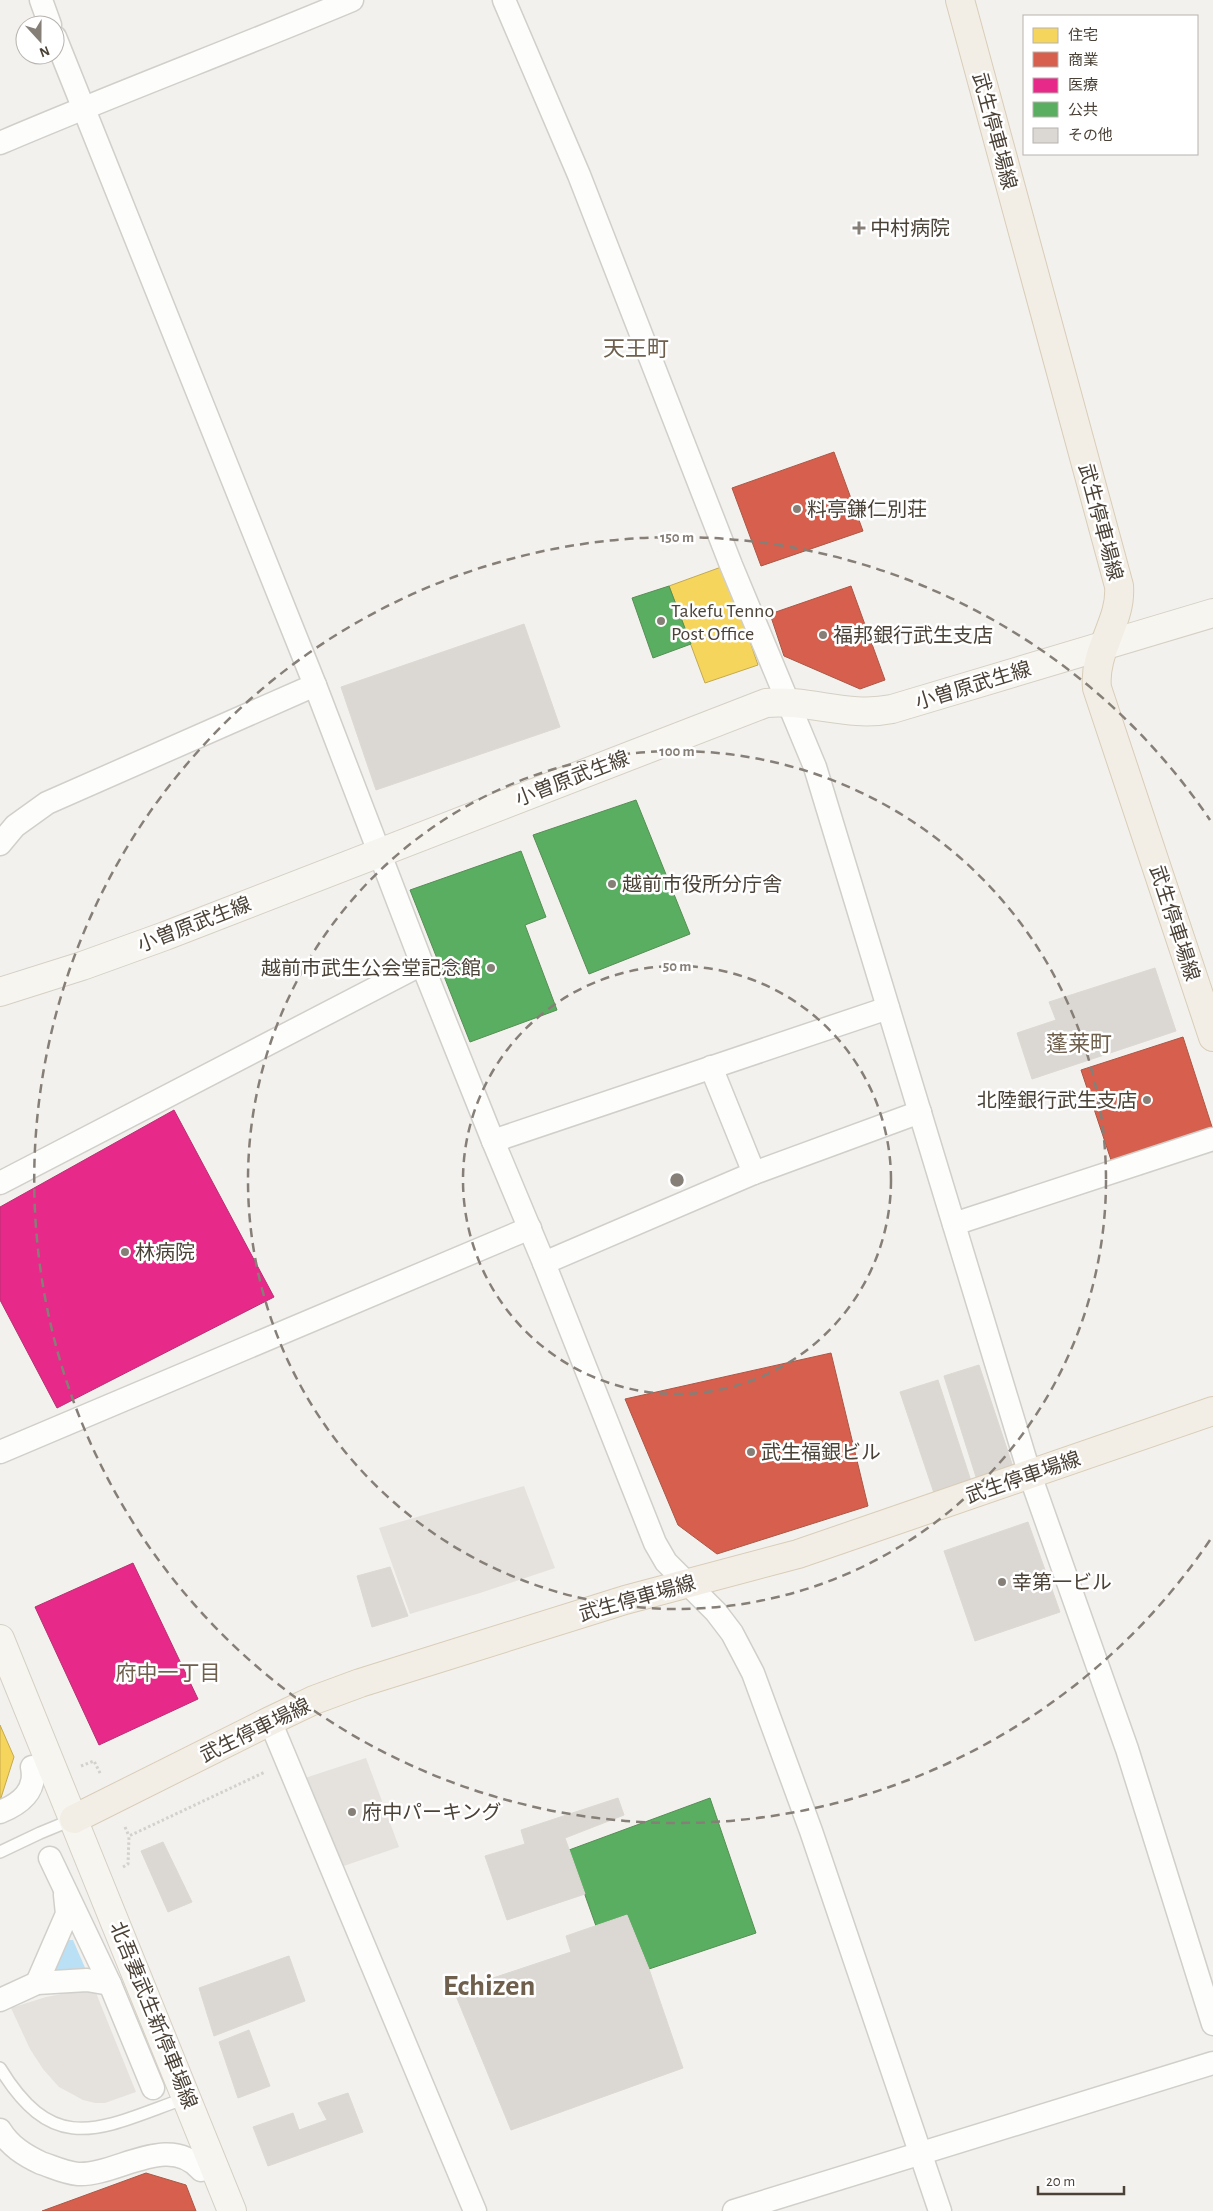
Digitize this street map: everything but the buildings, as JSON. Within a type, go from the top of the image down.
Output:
[{"type":"main road","name":"武生停車場線","points":[[960,0],[1119,586],[1120,600],[1102,646],[1096,674],[1097,688],[1213,1037]]},
{"type":"main road","name":"小曽原武生線","points":[[0,992],[156,940],[766,703],[788,701],[853,712],[874,713],[1213,613]]},
{"type":"main road","name":"武生停車場線","points":[[74,1819],[314,1700],[360,1683],[626,1600],[798,1554],[1213,1411]]},
{"type":"main road","name":"北吾妻武生新停車場線","points":[[0,1639],[188,2097],[232,2211]]},
{"type":"street","points":[[41,0],[46,15]]},
{"type":"street","points":[[0,143],[82,108],[237,48],[352,0]]},
{"type":"street","points":[[504,0],[579,175],[731,566],[815,767],[1030,1475],[1127,1749],[1213,2024]]},
{"type":"street","points":[[65,63],[315,685],[422,964],[530,1228],[655,1543],[666,1562],[716,1612],[732,1633],[753,1673],[811,1831],[940,2211]]},
{"type":"street","points":[[0,844],[15,826],[47,803],[315,685]]},
{"type":"street","points":[[0,1183],[422,964]]},
{"type":"street","points":[[493,1141],[888,1008]]},
{"type":"street","points":[[711,1067],[754,1173]]},
{"type":"street","points":[[544,1263],[754,1173],[920,1112]]},
{"type":"street","points":[[954,1224],[1213,1139]]},
{"type":"street","points":[[0,1452],[530,1228]]},
{"type":"street","points":[[270,1721],[475,2211]]},
{"type":"street","points":[[0,1812],[15,1806],[25,1799],[34,1778],[32,1767]]},
{"type":"street","points":[[50,1858],[110,1984],[153,2088]]},
{"type":"street","points":[[36,1983],[67,1914],[64,1890]]},
{"type":"street","points":[[0,2000],[36,1983],[87,1980],[110,1984]]},
{"type":"street","points":[[734,2211],[1213,2063]]},
{"type":"street","points":[[0,2130],[6,2140],[18,2151],[32,2159],[68,2172],[79,2174],[92,2172],[155,2155],[185,2157],[194,2162],[201,2170]]},
{"type":"lane","points":[[0,1852],[74,1819]]},
{"type":"lane","points":[[0,2068],[14,2091],[35,2113],[50,2122],[73,2128],[90,2129],[105,2126],[188,2097]]},
{"type":"path","points":[[77,1767],[94,1761],[102,1778]]},
{"type":"path","points":[[129,1836],[266,1772]]},
{"type":"path","points":[[121,1868],[128,1864],[129,1836],[125,1826]]},
{"type":"shaded area","points":[[524,1486],[555,1568],[410,1614],[379,1528]]},
{"type":"shaded area","name":"府中パーキング","points":[[366,1758],[399,1847],[338,1868],[305,1778]]},
{"type":"shaded area","points":[[94,1988],[136,2092],[105,2103],[83,2100],[59,2087],[43,2069],[30,2049],[11,2008],[46,1997]]},
{"type":"water","points":[[66,1940],[73,1940],[86,1970],[62,1977],[44,1968]]},
{"type":"place","name":"中村病院","points":[[859,228]]},
{"type":"place","name":"料亭鎌仁別荘","points":[[797,509]]},
{"type":"place","name":"Takefu Tenno Post Office","points":[[661,621]]},
{"type":"place","name":"福邦銀行武生支店","points":[[823,635]]},
{"type":"place","name":"越前市役所分庁舎","points":[[612,884]]},
{"type":"place","name":"越前市武生公会堂記念館","points":[[491,968]]},
{"type":"place","name":"北陸銀行武生支店","points":[[1147,1100]]},
{"type":"place","name":"林病院","points":[[125,1252]]},
{"type":"place","name":"武生福銀ビル","points":[[751,1452]]},
{"type":"place","name":"幸第一ビル","points":[[1002,1582]]},
{"type":"place","name":"府中パーキング","points":[[352,1812]]},
{"type":"district","name":"天王町","points":[[636,348]]},
{"type":"district","name":"蓬莱町","points":[[1079,1043]]},
{"type":"district","name":"府中一丁目","points":[[168,1673]]},
{"type":"district","name":"Echizen","points":[[489,1985]]}]
